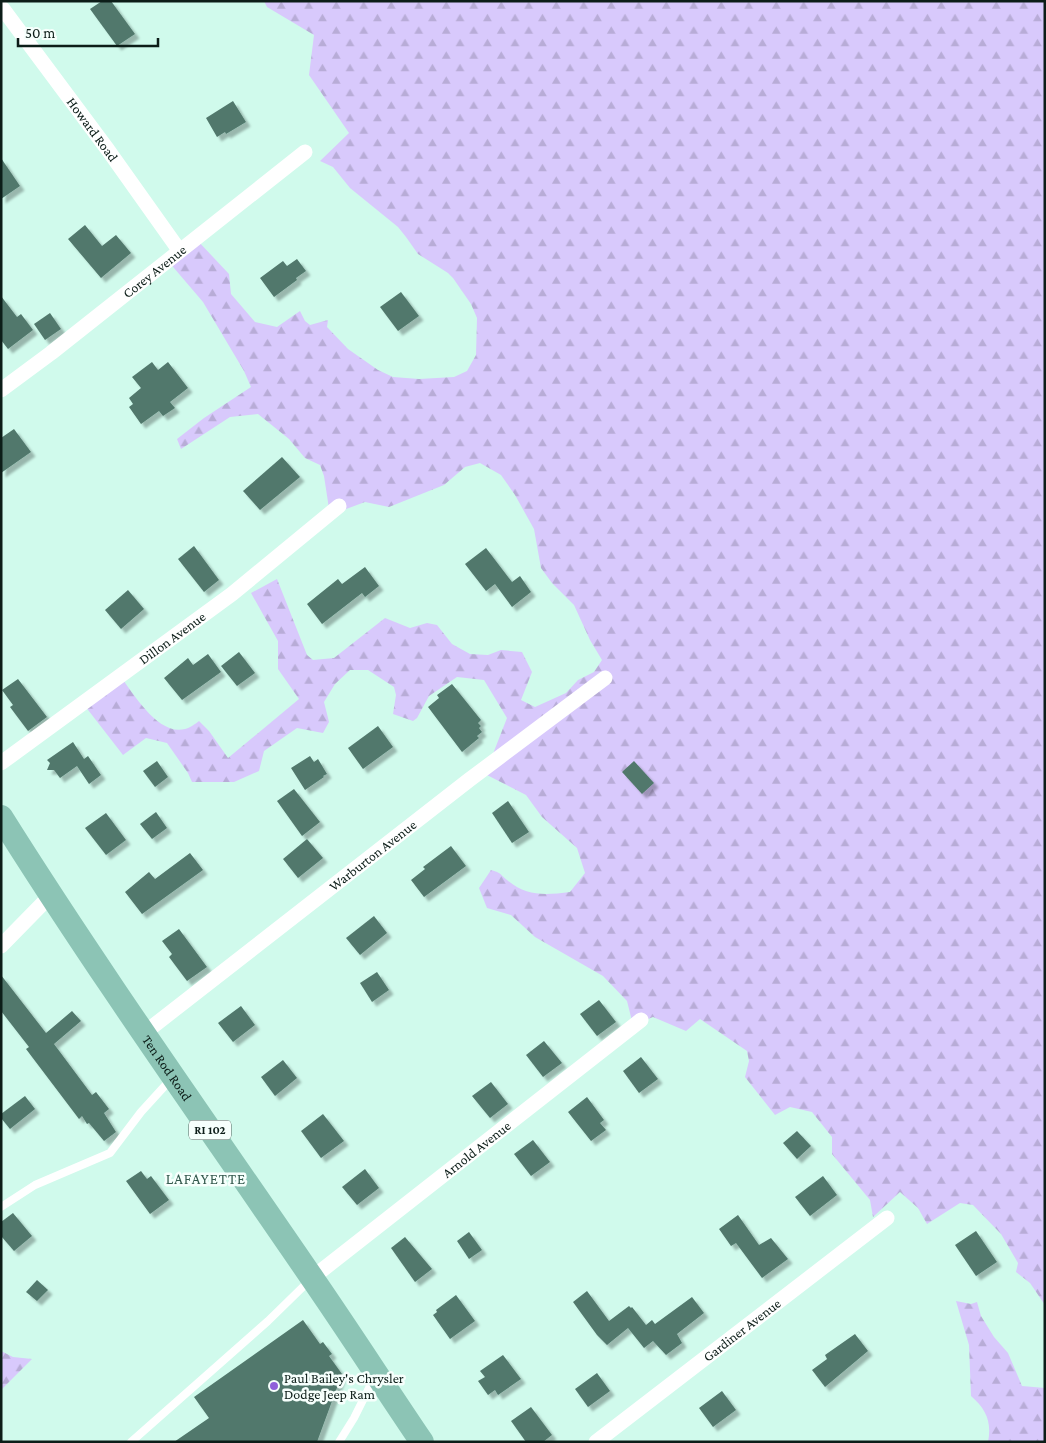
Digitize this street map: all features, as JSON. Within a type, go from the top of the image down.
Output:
[{"type":"main road","name":"Ten Rod Road","points":[[1,817],[50,896],[422,1442]]},
{"type":"street","name":"Howard Road","points":[[6,7],[179,250]]},
{"type":"street","name":"Corey Avenue","points":[[1,390],[51,353],[179,250],[306,152]]},
{"type":"street","name":"Dillon Avenue","points":[[1,764],[232,594],[339,506]]},
{"type":"street","name":"Warburton Avenue","points":[[143,1034],[469,780],[605,678]]},
{"type":"street","points":[[1,946],[50,896]]},
{"type":"street","name":"Arnold Avenue","points":[[312,1278],[641,1020]]},
{"type":"street","name":"Gardiner Avenue","points":[[596,1442],[887,1218]]},
{"type":"lane","points":[[1,1207],[35,1185],[110,1153],[141,1112],[173,1076]]},
{"type":"lane","points":[[131,1442],[268,1321],[312,1278]]},
{"type":"lane","points":[[340,1442],[376,1374]]},
{"type":"green space","points":[[264,1],[1045,1],[1045,1305],[1030,1283],[1016,1272],[1018,1263],[1001,1234],[973,1205],[960,1203],[927,1224],[918,1208],[900,1192],[873,1217],[870,1200],[832,1154],[832,1137],[812,1112],[790,1107],[775,1115],[745,1077],[749,1061],[747,1051],[700,1019],[686,1031],[653,1017],[633,1025],[627,1001],[603,976],[535,937],[511,915],[487,908],[479,888],[491,870],[500,874],[514,886],[537,894],[570,892],[585,873],[577,848],[542,817],[526,795],[483,773],[489,764],[507,718],[484,680],[457,677],[429,696],[417,718],[413,721],[393,714],[396,695],[394,687],[368,670],[350,670],[335,684],[324,702],[329,722],[323,733],[297,728],[264,751],[259,771],[234,782],[192,782],[167,743],[146,738],[123,755],[85,706],[121,677],[140,703],[157,720],[175,730],[187,728],[199,721],[209,731],[228,758],[299,699],[278,669],[278,641],[251,593],[277,579],[307,655],[313,660],[334,658],[385,618],[410,628],[427,623],[437,625],[452,644],[470,654],[488,655],[501,650],[522,652],[532,672],[521,700],[535,707],[566,693],[578,680],[594,672],[602,660],[590,640],[574,605],[552,583],[541,568],[534,529],[515,495],[501,475],[480,463],[465,467],[444,485],[389,507],[365,502],[330,515],[324,476],[320,465],[305,458],[289,439],[258,414],[230,417],[181,449],[177,439],[204,418],[251,387],[244,371],[203,302],[168,261],[197,240],[229,274],[231,294],[255,322],[277,327],[300,311],[305,321],[310,325],[328,320],[327,327],[348,349],[378,370],[393,377],[419,379],[454,377],[467,371],[476,355],[477,318],[471,304],[453,278],[418,254],[398,227],[350,188],[333,167],[320,161],[349,133],[309,75],[314,35],[267,7]]},
{"type":"green space","points":[[956,1301],[971,1304],[977,1302],[981,1316],[994,1337],[1008,1353],[1022,1386],[1045,1388],[1045,1442],[988,1442],[989,1428],[987,1416],[981,1406],[971,1396],[969,1345]]},
{"type":"green space","points":[[1,1351],[13,1357],[32,1359],[1,1390]]},
{"type":"building","points":[[102,1],[111,1],[135,34],[117,46],[90,9]]},
{"type":"building","points":[[233,101],[246,122],[217,137],[206,118]]},
{"type":"building","points":[[1,158],[20,186],[1,199]]},
{"type":"building","points":[[85,225],[102,246],[116,235],[131,253],[101,278],[68,239]]},
{"type":"building","points":[[297,259],[306,271],[274,297],[260,278],[283,261],[287,266]]},
{"type":"building","points":[[401,292],[419,316],[398,331],[380,307]]},
{"type":"building","points":[[1,296],[17,317],[21,314],[33,330],[8,349],[1,340]]},
{"type":"building","points":[[50,313],[61,329],[45,340],[34,324]]},
{"type":"building","points":[[152,362],[158,370],[168,362],[188,388],[170,402],[175,408],[163,416],[159,411],[141,424],[129,407],[133,404],[129,398],[141,388],[132,377]]},
{"type":"building","points":[[14,429],[31,452],[1,473],[1,438]]},
{"type":"building","points":[[282,457],[300,477],[260,510],[243,491]]},
{"type":"building","points":[[194,546],[219,580],[204,592],[178,559]]},
{"type":"building","points":[[486,548],[512,582],[520,576],[531,592],[512,607],[495,584],[486,591],[465,564]]},
{"type":"building","points":[[365,567],[379,586],[365,597],[362,593],[322,624],[307,604],[338,579],[342,584]]},
{"type":"building","points":[[128,590],[144,609],[121,629],[105,610]]},
{"type":"building","points":[[239,652],[255,673],[237,686],[221,666]]},
{"type":"building","points":[[208,654],[221,672],[182,700],[164,678],[188,658],[193,665]]},
{"type":"building","points":[[18,679],[47,717],[28,731],[10,707],[13,705],[2,690]]},
{"type":"building","points":[[452,684],[481,720],[478,723],[481,726],[479,728],[482,732],[477,736],[479,738],[462,752],[428,707],[439,698],[437,695]]},
{"type":"building","points":[[378,726],[393,747],[363,769],[348,748]]},
{"type":"building","points":[[73,742],[84,759],[88,756],[101,775],[89,784],[77,766],[60,778],[54,770],[47,770],[50,763],[47,760]]},
{"type":"building","points":[[310,756],[314,762],[318,759],[327,774],[305,790],[291,768]]},
{"type":"building","points":[[157,761],[168,777],[155,787],[143,771]]},
{"type":"building","points":[[634,761],[654,783],[642,794],[622,772]]},
{"type":"building","points":[[294,789],[320,822],[302,836],[277,801]]},
{"type":"building","points":[[508,801],[529,832],[512,843],[492,813]]},
{"type":"building","points":[[156,812],[167,828],[152,839],[140,824]]},
{"type":"building","points":[[106,813],[126,840],[106,855],[85,828]]},
{"type":"building","points":[[307,839],[323,858],[298,878],[283,859]]},
{"type":"building","points":[[451,846],[466,866],[424,897],[411,880],[425,869],[423,867]]},
{"type":"building","points":[[190,853],[203,870],[142,914],[125,892],[149,872],[155,879]]},
{"type":"building","points":[[374,916],[387,933],[360,955],[346,938]]},
{"type":"building","points":[[179,929],[207,967],[187,981],[169,957],[172,954],[162,941]]},
{"type":"building","points":[[377,972],[389,990],[372,1002],[360,983]]},
{"type":"building","points":[[1,975],[46,1033],[72,1011],[81,1021],[54,1044],[92,1095],[96,1092],[109,1109],[104,1113],[116,1132],[104,1141],[89,1123],[87,1124],[82,1116],[79,1119],[26,1049],[29,1047],[1,1011]]},
{"type":"building","points":[[599,1000],[616,1022],[597,1036],[580,1014]]},
{"type":"building","points":[[241,1006],[255,1025],[233,1042],[218,1023]]},
{"type":"building","points":[[544,1041],[562,1063],[543,1077],[526,1055]]},
{"type":"building","points":[[641,1057],[658,1079],[639,1093],[623,1071]]},
{"type":"building","points":[[283,1060],[297,1078],[275,1096],[261,1077]]},
{"type":"building","points":[[491,1082],[508,1104],[490,1118],[472,1096]]},
{"type":"building","points":[[25,1096],[35,1109],[10,1129],[1,1118],[1,1114]]},
{"type":"building","points":[[587,1097],[604,1120],[600,1123],[606,1130],[591,1141],[568,1112]]},
{"type":"building","points":[[323,1114],[344,1141],[321,1158],[301,1131]]},
{"type":"building","points":[[797,1131],[811,1146],[797,1159],[783,1143]]},
{"type":"building","points":[[533,1140],[550,1162],[531,1176],[514,1154]]},
{"type":"building","points":[[365,1169],[379,1188],[357,1205],[342,1187]]},
{"type":"building","points":[[141,1171],[147,1179],[151,1176],[169,1200],[150,1214],[126,1181]]},
{"type":"building","points":[[823,1176],[837,1195],[810,1216],[795,1197]]},
{"type":"building","points":[[13,1213],[32,1236],[14,1251],[1,1236],[1,1222]]},
{"type":"building","points":[[738,1215],[759,1245],[771,1238],[788,1259],[762,1278],[736,1243],[731,1246],[719,1229]]},
{"type":"building","points":[[976,1231],[997,1262],[976,1276],[955,1245]]},
{"type":"building","points":[[469,1232],[482,1250],[469,1259],[457,1241]]},
{"type":"building","points":[[405,1237],[432,1269],[415,1282],[391,1248]]},
{"type":"building","points":[[37,1280],[48,1290],[37,1301],[26,1292]]},
{"type":"building","points":[[587,1291],[609,1321],[629,1306],[632,1307],[646,1325],[652,1320],[655,1324],[692,1297],[704,1313],[677,1334],[682,1343],[666,1355],[653,1341],[644,1348],[628,1328],[607,1345],[597,1335],[573,1302]]},
{"type":"building","points":[[456,1295],[475,1321],[450,1339],[433,1315],[437,1312],[436,1310]]},
{"type":"building","name":"Paul Bailey's Chrysler Dodge Jeep Ram","points":[[303,1320],[320,1344],[323,1342],[332,1354],[329,1356],[342,1374],[317,1442],[174,1442],[209,1418],[194,1397]]},
{"type":"building","points":[[855,1334],[868,1351],[825,1387],[812,1370],[827,1359],[825,1355]]},
{"type":"building","points":[[503,1355],[521,1379],[498,1395],[495,1390],[488,1395],[478,1381],[485,1377],[480,1371]]},
{"type":"building","points":[[597,1373],[610,1391],[588,1407],[575,1389]]},
{"type":"building","points":[[722,1391],[736,1410],[713,1427],[699,1408]]},
{"type":"building","points":[[531,1407],[552,1435],[543,1442],[526,1442],[511,1421]]},
{"type":"place","name":"Paul Bailey's Chrysler Dodge Jeep Ram","points":[[274,1386]]},
{"type":"district","name":"LAFAYETTE","points":[[206,1179]]}]
